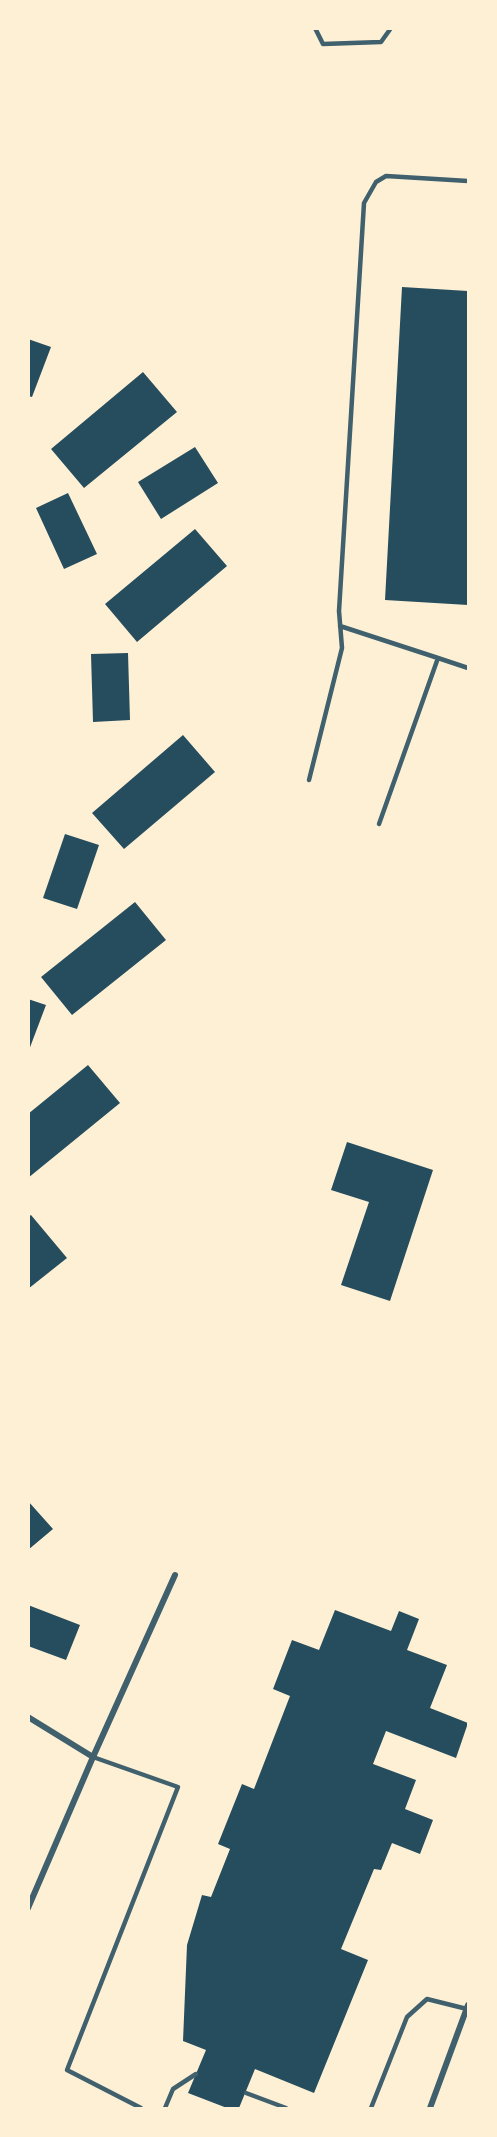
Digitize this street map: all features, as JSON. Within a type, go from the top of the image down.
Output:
[{"type":"street","points":[[28,1908],[175,1575]]},
{"type":"street","points":[[28,1718],[93,1757]]},
{"type":"street","points":[[430,2109],[468,2007]]},
{"type":"lane","points":[[315,28],[324,44],[381,42],[391,28]]},
{"type":"lane","points":[[309,780],[342,648],[340,599],[364,203],[376,182],[386,176],[468,181]]},
{"type":"lane","points":[[340,626],[468,668]]},
{"type":"lane","points":[[379,824],[438,658]]},
{"type":"lane","points":[[93,1757],[178,1787],[67,2070],[141,2109]]},
{"type":"lane","points":[[371,2109],[407,2017],[427,1999],[468,2007]]},
{"type":"lane","points":[[165,2109],[173,2089],[196,2074]]},
{"type":"lane","points":[[246,2093],[286,2109]]},
{"type":"building","points":[[402,287],[468,291],[468,605],[385,600]]},
{"type":"building","points":[[28,339],[51,347],[32,397],[28,396]]},
{"type":"building","points":[[143,372],[177,412],[84,488],[51,449]]},
{"type":"building","points":[[195,447],[218,483],[161,519],[138,482]]},
{"type":"building","points":[[68,493],[97,554],[64,569],[36,508]]},
{"type":"building","points":[[195,529],[227,566],[137,642],[105,604]]},
{"type":"building","points":[[128,653],[130,720],[93,722],[91,654]]},
{"type":"building","points":[[183,735],[215,772],[124,849],[92,813]]},
{"type":"building","points":[[65,834],[99,845],[77,909],[43,898]]},
{"type":"building","points":[[135,902],[166,940],[72,1015],[41,977]]},
{"type":"building","points":[[28,999],[46,1005],[29,1050],[28,1050]]},
{"type":"building","points":[[88,1065],[120,1103],[28,1178],[28,1114]]},
{"type":"building","points":[[347,1142],[433,1170],[390,1301],[341,1285],[369,1202],[331,1190]]},
{"type":"building","points":[[31,1215],[67,1258],[28,1289],[28,1217]]},
{"type":"building","points":[[28,1501],[53,1529],[28,1550]]},
{"type":"building","points":[[28,1605],[80,1625],[66,1660],[28,1646]]},
{"type":"building","points":[[335,1610],[391,1631],[399,1611],[419,1619],[407,1650],[447,1665],[430,1708],[468,1723],[456,1758],[386,1731],[373,1764],[416,1780],[405,1809],[433,1820],[420,1854],[392,1843],[381,1870],[374,1869],[341,1949],[368,1960],[314,2093],[255,2069],[239,2108],[227,2108],[188,2093],[206,2050],[183,2041],[187,1945],[202,1895],[211,1897],[230,1849],[218,1844],[242,1784],[254,1789],[290,1696],[273,1689],[292,1640],[319,1650]]}]
